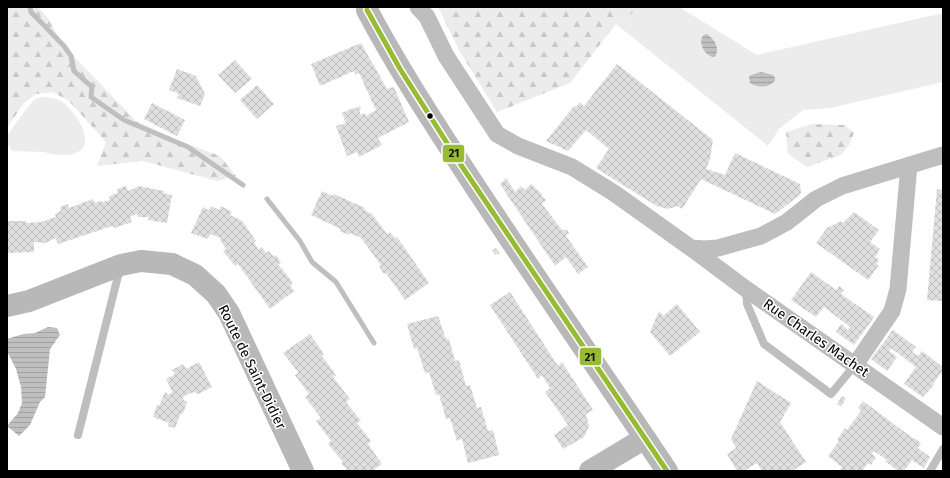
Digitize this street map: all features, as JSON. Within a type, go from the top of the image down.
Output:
[{"type":"main road","points":[[367,8],[380,35],[485,203],[667,471]]},
{"type":"main road","name":"Route de Saint-Didier","points":[[7,306],[29,301],[121,265],[141,261],[172,264],[195,275],[216,294],[232,320],[303,471]]},
{"type":"main road","points":[[590,471],[645,438]]},
{"type":"street","name":"Rue Charles Machet","points":[[418,7],[427,17],[446,56],[496,134],[518,146],[572,167],[614,193],[746,289],[943,427]]},
{"type":"street","points":[[691,248],[718,248],[761,236],[787,222],[816,200],[842,186],[909,164],[943,155]]},
{"type":"street","points":[[855,365],[892,310],[898,289],[909,164]]},
{"type":"lane","points":[[78,435],[121,265]]},
{"type":"lane","points":[[746,289],[747,304],[764,344],[831,394],[855,365]]},
{"type":"lane","points":[[930,471],[943,449]]},
{"type":"green space","points":[[7,7],[38,7],[48,18],[62,44],[136,121],[182,142],[220,156],[236,176],[217,181],[143,161],[97,166],[106,142],[69,101],[53,92],[36,94],[23,104],[7,128]]},
{"type":"green space","points":[[438,7],[642,7],[616,24],[570,83],[497,112],[459,50]]},
{"type":"green space","points":[[642,7],[679,7],[757,55],[943,13],[943,82],[830,108],[803,110],[779,129],[768,146],[616,24]]},
{"type":"green space","points":[[43,97],[61,101],[68,107],[80,123],[84,131],[85,140],[83,147],[77,152],[66,155],[58,155],[45,152],[12,151],[10,148],[7,142],[7,136],[32,102]]},
{"type":"green space","points":[[812,124],[845,125],[854,133],[849,145],[841,155],[807,167],[788,154],[786,132]]},
{"type":"shaded area","points":[[707,34],[716,44],[717,50],[715,57],[712,57],[707,53],[702,46],[702,37]]},
{"type":"shaded area","points":[[761,72],[773,75],[775,81],[769,85],[763,86],[756,86],[750,83],[749,77],[751,75]]},
{"type":"shaded area","points":[[48,327],[57,328],[60,335],[50,349],[45,397],[40,402],[30,425],[19,436],[7,426],[18,413],[22,403],[21,387],[16,369],[7,351],[7,339],[23,334],[35,333]]},
{"type":"building","points":[[361,43],[387,89],[394,87],[409,122],[378,138],[382,145],[359,157],[357,152],[347,156],[336,126],[346,123],[342,113],[353,108],[354,109],[360,106],[361,110],[359,111],[361,115],[365,113],[366,116],[376,110],[359,73],[355,75],[354,71],[320,86],[311,64]]},
{"type":"building","points":[[235,60],[252,79],[235,93],[218,75]]},
{"type":"building","points":[[617,64],[713,140],[710,159],[706,169],[725,175],[735,153],[800,184],[801,194],[775,214],[701,179],[682,209],[678,206],[667,209],[655,205],[596,168],[609,149],[586,130],[568,151],[546,141],[574,106],[576,107],[580,102],[584,106]]},
{"type":"building","points":[[177,69],[196,76],[205,94],[200,106],[177,98],[179,94],[169,90]]},
{"type":"building","points":[[257,85],[274,104],[257,119],[240,100]]},
{"type":"building","points":[[152,103],[185,120],[177,136],[144,119]]},
{"type":"building","points":[[506,178],[515,192],[521,186],[525,190],[531,184],[542,194],[541,195],[546,200],[542,204],[562,230],[567,230],[569,233],[566,236],[588,267],[578,274],[566,257],[555,266],[500,184]]},
{"type":"building","points":[[126,186],[128,191],[139,186],[164,191],[163,193],[172,195],[167,223],[148,220],[149,217],[138,217],[137,214],[130,217],[132,222],[114,228],[112,226],[58,244],[56,238],[45,243],[34,242],[34,252],[7,253],[7,221],[26,221],[26,223],[41,222],[56,217],[55,214],[61,211],[60,207],[68,204],[69,208],[93,199],[95,203],[110,200],[109,196],[118,193],[117,189]]},
{"type":"building","points":[[937,189],[943,190],[943,301],[927,300]]},
{"type":"building","points":[[322,191],[333,196],[334,194],[365,208],[364,210],[372,214],[387,234],[390,232],[395,238],[397,237],[429,283],[405,300],[386,273],[384,274],[379,266],[381,265],[361,238],[350,233],[349,235],[340,231],[341,229],[311,215]]},
{"type":"building","points":[[211,206],[219,210],[221,206],[232,212],[230,215],[242,221],[256,241],[254,242],[258,249],[262,247],[266,253],[269,251],[274,257],[276,255],[281,263],[278,264],[293,283],[290,285],[294,291],[270,309],[238,264],[235,266],[223,251],[226,249],[220,240],[221,238],[210,234],[208,239],[191,233],[203,207],[209,210]]},
{"type":"building","points":[[854,212],[879,230],[870,242],[880,249],[875,257],[879,260],[876,264],[879,265],[868,280],[816,243],[827,228],[841,221],[843,223]]},
{"type":"building","points":[[496,248],[500,253],[495,255],[492,250]]},
{"type":"building","points":[[811,272],[836,290],[839,286],[844,290],[841,294],[874,317],[854,345],[836,332],[841,324],[848,330],[850,327],[824,307],[816,317],[791,300]]},
{"type":"building","points":[[510,292],[558,366],[562,362],[593,410],[586,414],[589,426],[584,437],[563,449],[554,435],[568,425],[545,392],[550,388],[542,375],[538,379],[490,305]]},
{"type":"building","points":[[677,304],[700,332],[670,356],[650,332],[659,311],[663,316]]},
{"type":"building","points":[[438,316],[446,339],[449,339],[455,361],[459,360],[466,386],[470,385],[477,408],[481,407],[488,431],[493,430],[499,455],[468,463],[462,439],[457,441],[450,418],[446,419],[439,394],[436,395],[429,372],[425,373],[417,348],[414,349],[407,324]]},
{"type":"building","points":[[893,330],[916,347],[912,352],[918,356],[922,351],[943,367],[943,370],[933,384],[934,385],[923,397],[904,384],[916,367],[891,348],[889,351],[897,357],[887,371],[871,359]]},
{"type":"building","points":[[310,334],[324,354],[322,356],[336,375],[333,377],[350,399],[346,402],[361,421],[357,423],[371,441],[368,444],[382,464],[372,471],[348,471],[341,463],[343,462],[328,444],[331,441],[316,421],[321,418],[305,397],[309,394],[295,375],[298,372],[283,353]]},
{"type":"building","points":[[199,362],[212,387],[198,394],[194,392],[184,396],[183,400],[187,402],[183,414],[181,413],[175,428],[168,426],[169,423],[153,417],[157,405],[159,406],[165,392],[170,395],[172,391],[166,379],[175,374],[172,370],[183,364],[186,369]]},
{"type":"building","points":[[757,381],[791,403],[780,422],[806,462],[792,471],[762,471],[757,463],[744,471],[737,471],[727,454],[736,448],[731,439]]},
{"type":"building","points":[[842,396],[846,398],[841,407],[837,404]]},
{"type":"building","points":[[863,401],[921,443],[918,448],[930,457],[924,468],[912,460],[904,471],[898,471],[885,461],[887,460],[874,451],[872,454],[876,457],[871,465],[868,463],[862,471],[849,471],[847,469],[845,471],[839,471],[842,467],[828,456],[839,441],[837,440],[845,428],[847,430],[861,411],[858,408]]},
{"type":"waterway","points":[[30,7],[31,12],[64,46],[71,56],[74,71],[92,87],[91,97],[124,120],[188,147],[243,185]]},
{"type":"waterway","points":[[267,199],[300,241],[312,262],[336,282],[374,343]]},
{"type":"transit line","name":"21","points":[[367,10],[400,69],[461,165],[667,471]]}]
